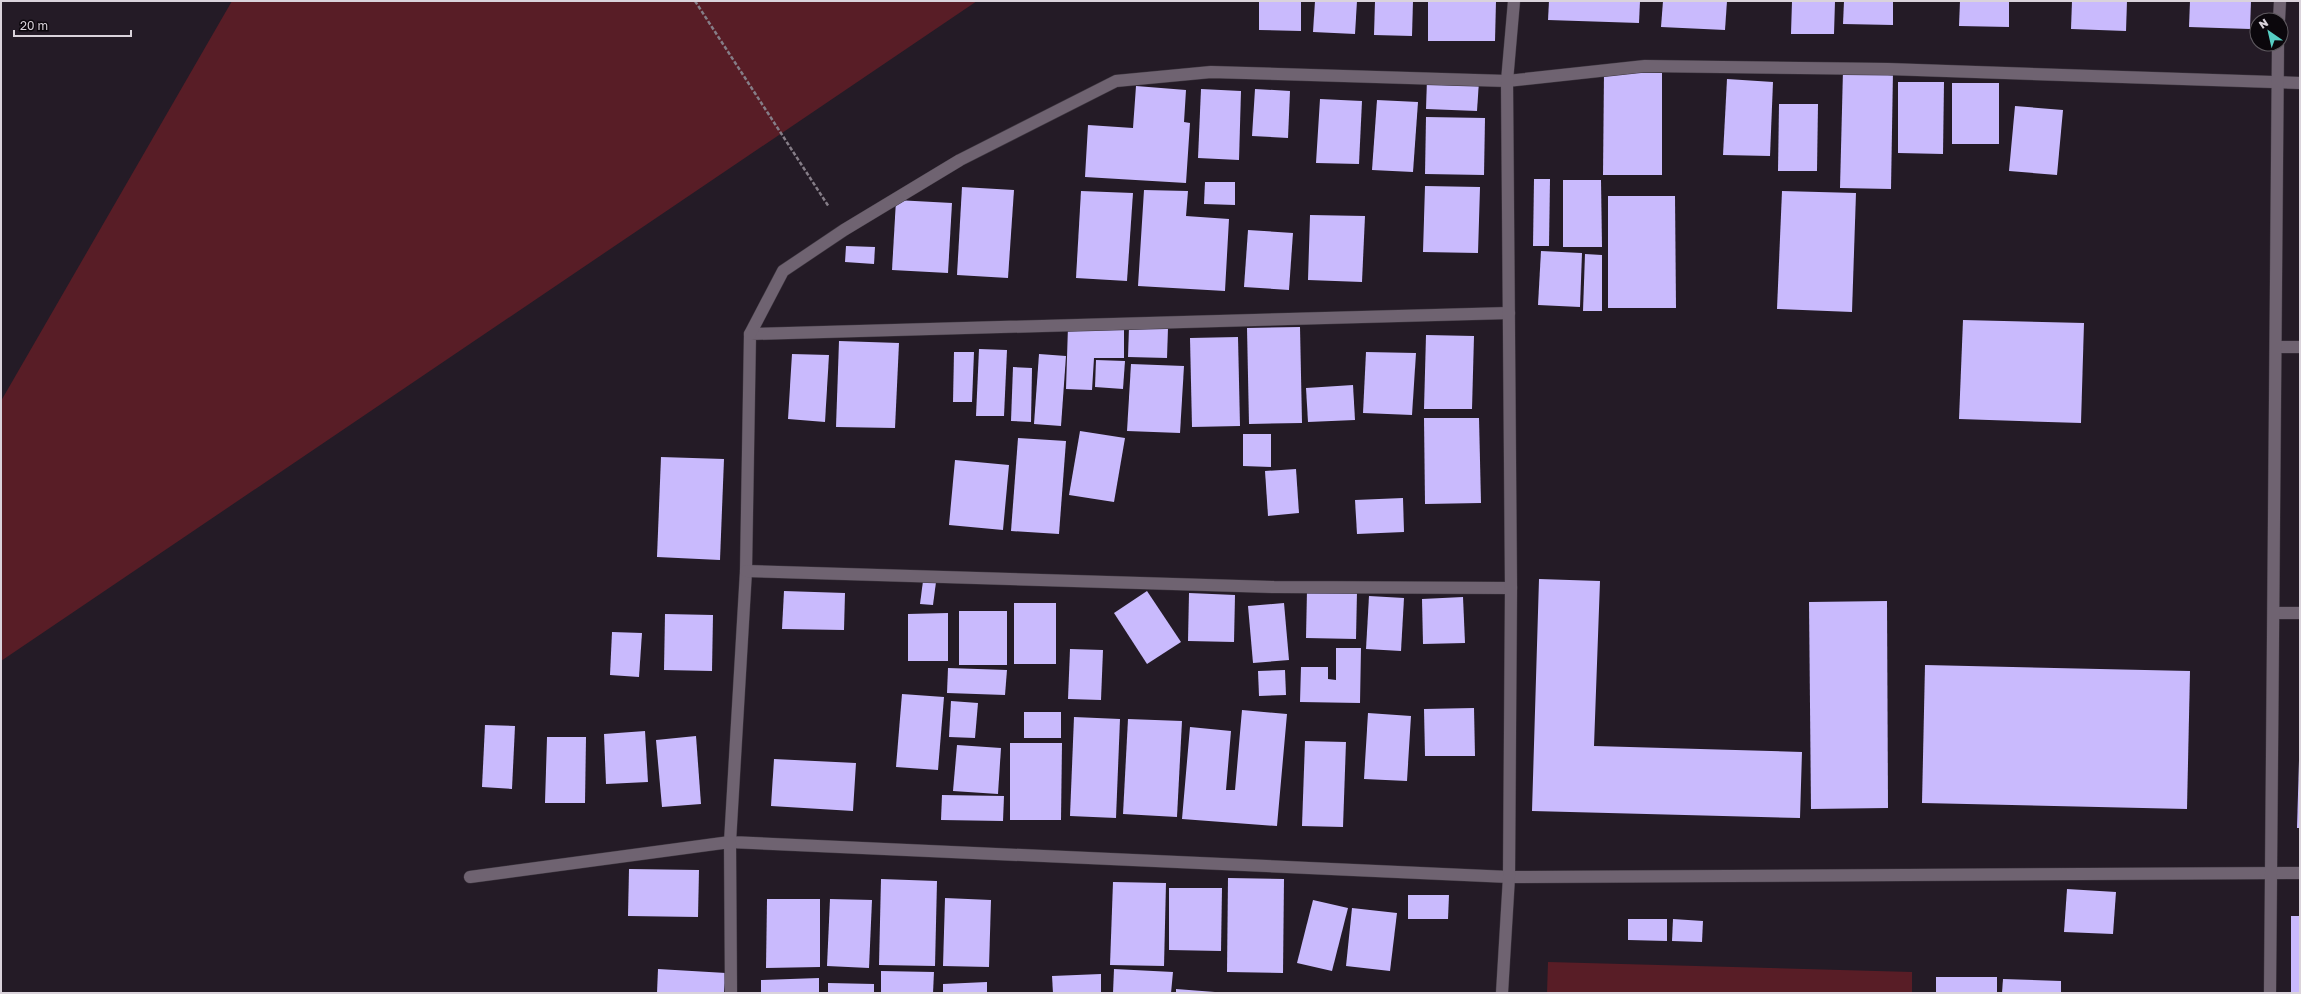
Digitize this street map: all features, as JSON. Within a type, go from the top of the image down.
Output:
[{"type":"street","points":[[1502,993],[1509,877],[1510,588],[1507,81],[1514,1]]},
{"type":"street","points":[[2279,12],[2280,1]]},
{"type":"street","points":[[2270,993],[2276,347],[2276,83],[2278,52]]},
{"type":"street","points":[[731,993],[730,842],[746,571],[750,334],[783,271],[844,230],[960,160],[1116,81],[1212,72],[1507,81],[1645,66],[1888,69],[2300,83]]},
{"type":"street","points":[[750,334],[1509,313]]},
{"type":"street","points":[[2276,347],[2300,347]]},
{"type":"street","points":[[746,571],[1274,587],[1510,588]]},
{"type":"street","points":[[2274,613],[2300,613]]},
{"type":"street","points":[[470,877],[730,842],[1509,877],[2300,872]]},
{"type":"path","points":[[695,1],[844,230]]},
{"type":"shaded area","points":[[232,1],[977,1],[1,661],[1,401]]},
{"type":"shaded area","points":[[1548,962],[1912,972],[1912,993],[1547,993]]},
{"type":"building","points":[[1259,1],[1301,1],[1301,31],[1259,30]]},
{"type":"building","points":[[1315,1],[1357,1],[1355,34],[1313,32]]},
{"type":"building","points":[[1375,1],[1413,1],[1412,36],[1374,35]]},
{"type":"building","points":[[1428,1],[1496,1],[1495,41],[1428,41]]},
{"type":"building","points":[[1549,1],[1640,1],[1639,23],[1548,20]]},
{"type":"building","points":[[1663,1],[1727,1],[1725,30],[1661,27]]},
{"type":"building","points":[[1792,1],[1835,1],[1834,34],[1791,34]]},
{"type":"building","points":[[1844,1],[1893,1],[1893,25],[1843,24]]},
{"type":"building","points":[[1960,1],[2009,1],[2009,27],[1959,26]]},
{"type":"building","points":[[2072,1],[2127,1],[2126,31],[2071,29]]},
{"type":"building","points":[[2190,1],[2251,1],[2251,12],[2249,12],[2249,29],[2189,27]]},
{"type":"building","points":[[1843,70],[1893,71],[1891,189],[1840,188]]},
{"type":"building","points":[[1604,72],[1662,73],[1662,175],[1603,175]]},
{"type":"building","points":[[1427,79],[1479,81],[1477,111],[1426,109]]},
{"type":"building","points":[[1727,79],[1773,82],[1770,156],[1723,155]]},
{"type":"building","points":[[1898,82],[1944,82],[1943,154],[1898,153]]},
{"type":"building","points":[[1952,83],[1999,83],[1999,144],[1952,144]]},
{"type":"building","points":[[1136,86],[1186,90],[1184,122],[1190,123],[1186,183],[1085,177],[1088,125],[1133,128]]},
{"type":"building","points":[[1201,89],[1241,91],[1239,160],[1198,158]]},
{"type":"building","points":[[1255,89],[1290,91],[1288,138],[1252,136]]},
{"type":"building","points":[[1320,99],[1362,101],[1359,164],[1316,163]]},
{"type":"building","points":[[1377,100],[1418,102],[1413,172],[1372,170]]},
{"type":"building","points":[[1779,104],[1818,104],[1817,171],[1778,171]]},
{"type":"building","points":[[2015,106],[2063,110],[2057,175],[2009,171]]},
{"type":"building","points":[[1426,117],[1485,118],[1484,175],[1425,174]]},
{"type":"building","points":[[1534,179],[1550,179],[1549,246],[1533,246]]},
{"type":"building","points":[[1563,180],[1601,180],[1602,247],[1563,247]]},
{"type":"building","points":[[1205,182],[1235,182],[1235,205],[1204,204]]},
{"type":"building","points":[[1425,186],[1480,187],[1478,253],[1423,252]]},
{"type":"building","points":[[962,187],[1014,190],[1008,278],[957,275]]},
{"type":"building","points":[[1144,190],[1188,191],[1186,216],[1229,219],[1225,291],[1138,286]]},
{"type":"building","points":[[1081,191],[1133,193],[1127,281],[1076,278]]},
{"type":"building","points":[[1782,191],[1856,193],[1852,312],[1777,309]]},
{"type":"building","points":[[1608,196],[1675,196],[1676,308],[1608,308]]},
{"type":"building","points":[[896,200],[952,203],[948,273],[892,270]]},
{"type":"building","points":[[1310,215],[1365,216],[1362,282],[1308,280]]},
{"type":"building","points":[[1248,230],[1293,233],[1289,290],[1244,287]]},
{"type":"building","points":[[846,246],[875,247],[874,264],[845,262]]},
{"type":"building","points":[[1541,251],[1582,253],[1580,307],[1538,305]]},
{"type":"building","points":[[1585,254],[1602,255],[1602,311],[1583,311]]},
{"type":"building","points":[[1963,320],[2084,323],[2081,423],[1959,419]]},
{"type":"building","points":[[1068,326],[1124,327],[1124,358],[1094,358],[1092,390],[1066,389]]},
{"type":"building","points":[[1129,327],[1168,328],[1167,358],[1128,357]]},
{"type":"building","points":[[1300,327],[1302,423],[1249,424],[1247,328]]},
{"type":"building","points":[[1426,335],[1474,336],[1472,409],[1424,409]]},
{"type":"building","points":[[1238,337],[1240,426],[1192,427],[1190,338]]},
{"type":"building","points":[[839,341],[899,343],[895,428],[836,427]]},
{"type":"building","points":[[979,349],[1007,350],[1004,416],[976,416]]},
{"type":"building","points":[[954,352],[974,352],[972,402],[953,402]]},
{"type":"building","points":[[1366,352],[1416,353],[1412,415],[1363,413]]},
{"type":"building","points":[[792,354],[829,355],[825,422],[788,419]]},
{"type":"building","points":[[1039,354],[1066,356],[1061,426],[1034,424]]},
{"type":"building","points":[[1096,360],[1125,361],[1123,389],[1095,387]]},
{"type":"building","points":[[1131,364],[1184,366],[1180,433],[1127,431]]},
{"type":"building","points":[[1013,367],[1032,368],[1031,422],[1011,421]]},
{"type":"building","points":[[1353,385],[1355,420],[1308,422],[1306,388]]},
{"type":"building","points":[[1424,418],[1479,418],[1481,503],[1425,504]]},
{"type":"building","points":[[1080,431],[1125,438],[1114,502],[1069,495]]},
{"type":"building","points":[[1243,434],[1271,434],[1271,467],[1243,466]]},
{"type":"building","points":[[1018,438],[1066,441],[1059,534],[1011,531]]},
{"type":"building","points":[[661,457],[724,459],[720,560],[657,557]]},
{"type":"building","points":[[955,460],[1009,465],[1003,530],[949,525]]},
{"type":"building","points":[[1296,469],[1299,513],[1268,516],[1265,471]]},
{"type":"building","points":[[1403,498],[1404,532],[1357,534],[1355,500]]},
{"type":"building","points":[[1539,579],[1600,581],[1594,746],[1802,752],[1800,818],[1532,811]]},
{"type":"building","points":[[923,581],[936,582],[933,605],[920,604]]},
{"type":"building","points":[[1307,590],[1357,591],[1356,639],[1306,638]]},
{"type":"building","points":[[784,591],[845,593],[844,630],[782,629]]},
{"type":"building","points":[[1147,591],[1181,642],[1147,664],[1114,613]]},
{"type":"building","points":[[1189,593],[1235,595],[1234,642],[1188,641]]},
{"type":"building","points":[[1369,596],[1404,598],[1401,651],[1366,649]]},
{"type":"building","points":[[1463,597],[1465,643],[1423,644],[1422,599]]},
{"type":"building","points":[[1887,601],[1888,808],[1811,809],[1809,602]]},
{"type":"building","points":[[1014,603],[1056,603],[1056,664],[1014,664]]},
{"type":"building","points":[[1284,603],[1289,660],[1253,663],[1248,606]]},
{"type":"building","points":[[959,611],[1007,611],[1007,665],[959,665]]},
{"type":"building","points":[[948,613],[948,661],[908,661],[908,614]]},
{"type":"building","points":[[665,614],[713,615],[712,671],[664,670]]},
{"type":"building","points":[[612,632],[642,633],[639,677],[610,675]]},
{"type":"building","points":[[1336,648],[1361,648],[1360,703],[1300,702],[1301,667],[1328,667],[1328,679],[1336,680]]},
{"type":"building","points":[[1070,649],[1103,650],[1101,700],[1068,699]]},
{"type":"building","points":[[1925,665],[2190,671],[2187,809],[1922,803]]},
{"type":"building","points":[[948,668],[1007,670],[1005,695],[947,693]]},
{"type":"building","points":[[1285,670],[1286,695],[1259,696],[1258,671]]},
{"type":"building","points":[[902,694],[944,697],[938,770],[896,767]]},
{"type":"building","points":[[951,701],[978,703],[975,738],[949,737]]},
{"type":"building","points":[[1474,708],[1475,756],[1425,756],[1424,709]]},
{"type":"building","points":[[1242,710],[1287,714],[1277,826],[1182,819],[1190,727],[1231,731],[1226,790],[1235,790]]},
{"type":"building","points":[[1024,712],[1061,712],[1061,738],[1024,738]]},
{"type":"building","points":[[1368,713],[1411,716],[1407,781],[1364,779]]},
{"type":"building","points":[[1074,717],[1120,719],[1116,818],[1070,816]]},
{"type":"building","points":[[1128,719],[1182,721],[1177,817],[1123,814]]},
{"type":"building","points":[[485,725],[515,726],[512,789],[482,787]]},
{"type":"building","points":[[645,731],[648,782],[606,784],[604,734]]},
{"type":"building","points":[[696,736],[701,804],[662,807],[656,740]]},
{"type":"building","points":[[547,737],[586,737],[585,803],[545,803]]},
{"type":"building","points":[[1305,741],[1346,742],[1343,827],[1302,826]]},
{"type":"building","points":[[1010,743],[1062,743],[1061,820],[1010,820]]},
{"type":"building","points":[[957,745],[1001,748],[998,794],[953,791]]},
{"type":"building","points":[[774,759],[856,763],[853,811],[771,806]]},
{"type":"building","points":[[2299,760],[2300,828],[2297,828]]},
{"type":"building","points":[[942,795],[1004,796],[1003,821],[941,820]]},
{"type":"building","points":[[629,869],[699,870],[698,917],[628,916]]},
{"type":"building","points":[[1228,878],[1284,879],[1283,973],[1227,972]]},
{"type":"building","points":[[881,879],[937,881],[935,966],[879,965]]},
{"type":"building","points":[[1113,882],[1166,883],[1164,966],[1110,965]]},
{"type":"building","points":[[1169,888],[1222,888],[1221,951],[1169,950]]},
{"type":"building","points":[[2067,889],[2116,892],[2113,934],[2064,932]]},
{"type":"building","points":[[1408,895],[1449,895],[1448,919],[1408,919]]},
{"type":"building","points":[[945,898],[991,900],[989,967],[943,966]]},
{"type":"building","points":[[767,899],[820,899],[820,967],[766,968]]},
{"type":"building","points":[[830,899],[872,900],[869,968],[827,966]]},
{"type":"building","points":[[1313,900],[1348,908],[1332,971],[1297,963]]},
{"type":"building","points":[[1352,908],[1397,913],[1390,971],[1346,966]]},
{"type":"building","points":[[2291,916],[2300,916],[2300,993],[2291,993]]},
{"type":"building","points":[[1628,919],[1667,919],[1667,941],[1628,940]]},
{"type":"building","points":[[1673,919],[1703,921],[1702,942],[1672,941]]},
{"type":"building","points":[[658,969],[726,973],[724,993],[657,993]]},
{"type":"building","points":[[1114,969],[1173,972],[1171,993],[1113,993]]},
{"type":"building","points":[[881,971],[934,972],[933,993],[881,993]]},
{"type":"building","points":[[1101,974],[1101,993],[1053,993],[1052,976]]},
{"type":"building","points":[[1936,977],[1997,977],[1997,993],[1936,993]]},
{"type":"building","points":[[819,978],[819,993],[761,993],[761,980]]},
{"type":"building","points":[[2003,979],[2061,981],[2061,993],[2002,993]]},
{"type":"building","points":[[987,982],[987,993],[943,993],[943,984]]},
{"type":"building","points":[[828,983],[874,984],[874,993],[828,993]]},
{"type":"building","points":[[1176,989],[1215,992],[1215,993],[1176,993]]}]
